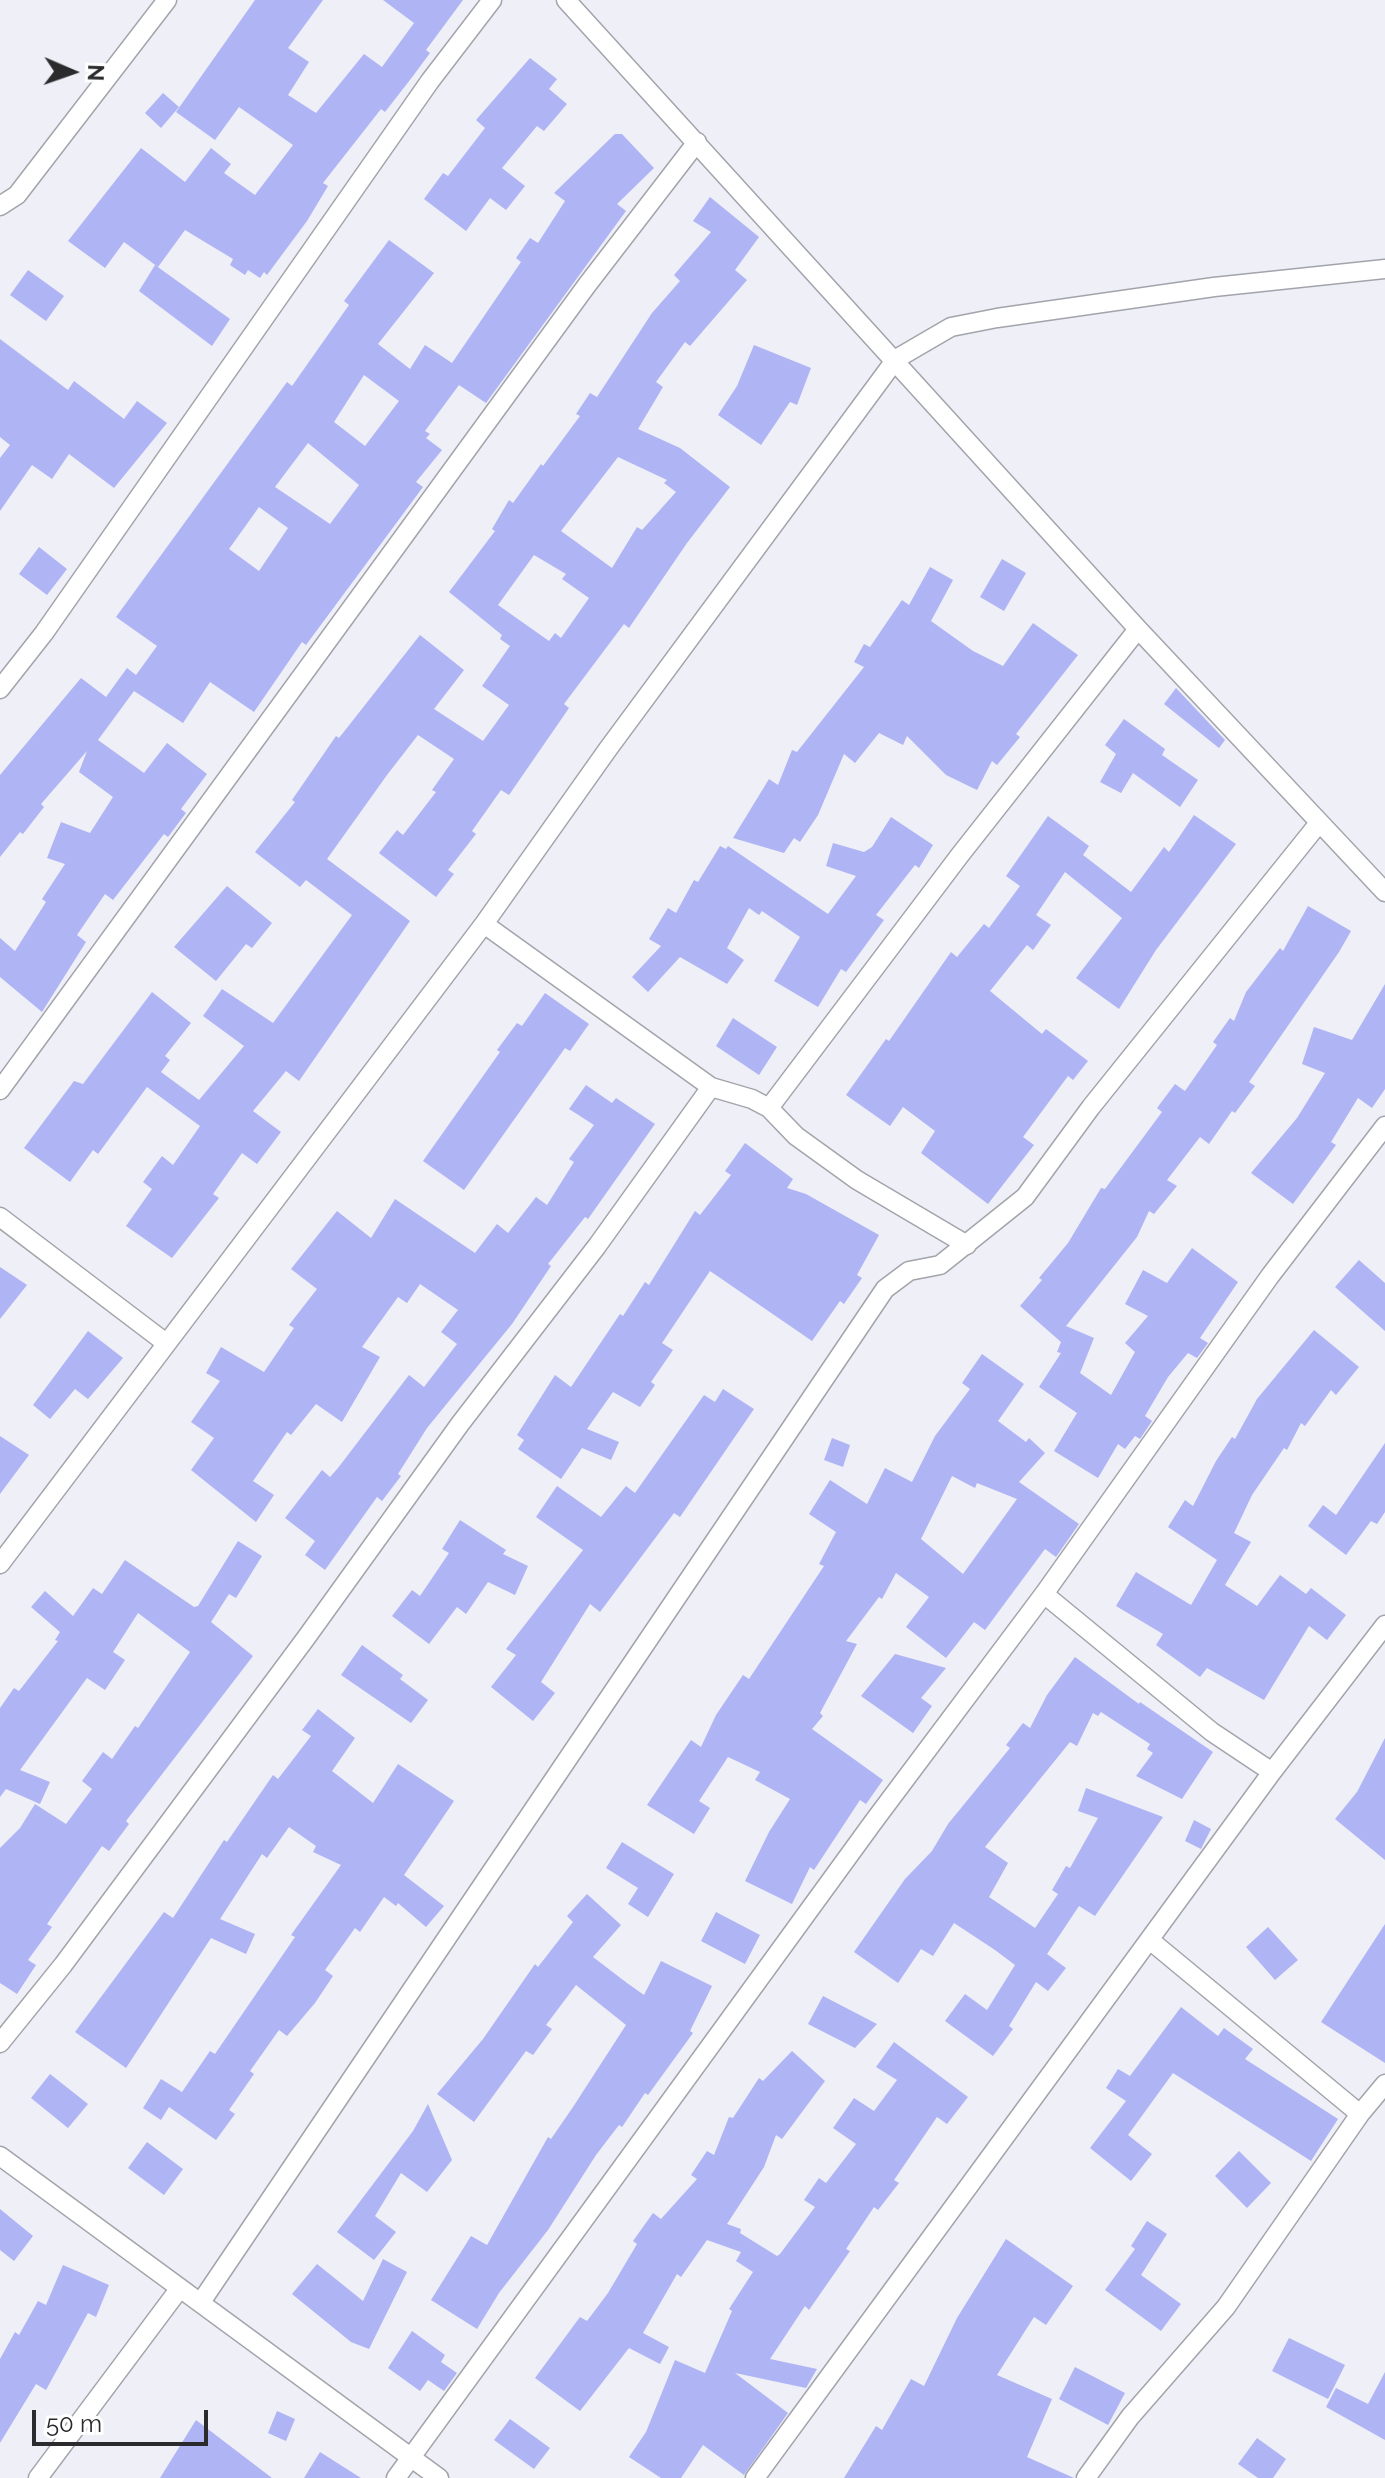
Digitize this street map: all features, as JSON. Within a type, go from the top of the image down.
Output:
[{"type":"street","points":[[0,206],[17,195],[167,0]]},
{"type":"street","points":[[0,689],[44,633],[430,81],[492,0]]},
{"type":"street","points":[[566,0],[896,359],[1138,629],[1385,892]]},
{"type":"street","points":[[0,1090],[587,285],[697,142]]},
{"type":"street","points":[[0,1564],[484,924],[608,749],[896,359],[951,327],[997,318],[1214,287],[1385,269]]},
{"type":"street","points":[[769,1108],[960,855],[1138,629]]},
{"type":"street","points":[[201,2302],[885,1289],[909,1271],[940,1265],[1025,1197],[1100,1094],[1319,823]]},
{"type":"street","points":[[484,924],[711,1087],[752,1099],[769,1108],[796,1136],[857,1180],[967,1245]]},
{"type":"street","points":[[0,2043],[63,1965],[460,1424],[597,1246],[711,1087]]},
{"type":"street","points":[[396,2478],[874,1821],[1044,1594],[1270,1276],[1385,1126]]},
{"type":"street","points":[[0,1217],[166,1343]]},
{"type":"street","points":[[1044,1594],[1212,1732],[1272,1772]]},
{"type":"street","points":[[755,2478],[1272,1772],[1385,1625]]},
{"type":"street","points":[[1151,1941],[1360,2114]]},
{"type":"street","points":[[1086,2478],[1130,2417],[1226,2307],[1360,2114],[1385,2084]]},
{"type":"street","points":[[0,2156],[439,2478]]},
{"type":"street","points":[[38,2478],[180,2288]]},
{"type":"building","points":[[255,0],[323,0],[288,48],[309,62],[288,95],[316,113],[364,54],[382,67],[414,23],[383,0],[463,0],[426,50],[430,53],[413,76],[385,112],[381,109],[323,183],[328,186],[307,221],[267,275],[264,272],[260,278],[248,270],[245,275],[230,265],[233,259],[185,230],[158,267],[124,242],[105,268],[68,241],[141,148],[185,182],[211,148],[231,164],[224,173],[255,195],[293,145],[239,107],[215,140],[176,112]]},
{"type":"building","points":[[530,58],[557,79],[549,89],[567,104],[544,131],[537,126],[502,168],[525,186],[506,210],[490,198],[466,231],[424,199],[443,173],[448,176],[485,128],[476,120]]},
{"type":"building","points":[[163,93],[179,107],[161,128],[145,113]]},
{"type":"building","points":[[615,134],[622,134],[654,168],[617,204],[626,211],[486,403],[459,385],[425,431],[430,434],[426,438],[442,450],[416,482],[423,487],[306,645],[302,642],[254,712],[210,682],[183,723],[134,691],[98,740],[144,773],[167,743],[207,774],[181,809],[186,813],[168,837],[164,834],[113,900],[105,894],[77,935],[86,942],[42,1012],[0,977],[0,938],[15,951],[46,902],[42,899],[65,864],[47,858],[61,822],[90,833],[113,797],[79,772],[87,751],[41,804],[44,807],[23,834],[20,832],[0,857],[0,775],[81,678],[106,697],[127,668],[136,675],[157,646],[116,617],[287,382],[292,386],[349,305],[344,301],[389,240],[434,273],[378,344],[410,369],[425,345],[452,363],[521,262],[516,258],[530,238],[538,243],[565,201],[554,193]],"holes":[[[364,375],[399,401],[365,446],[334,422]],[[308,443],[359,485],[330,524],[275,487]],[[259,507],[288,528],[259,571],[229,549]]]},
{"type":"building","points":[[710,197],[759,237],[735,270],[747,280],[690,346],[685,342],[656,382],[663,387],[638,429],[680,448],[730,487],[629,628],[624,624],[564,704],[569,708],[509,795],[501,790],[472,831],[476,834],[448,870],[454,874],[436,897],[379,853],[397,830],[403,835],[436,792],[432,790],[454,759],[418,735],[387,775],[327,859],[410,921],[299,1081],[286,1071],[253,1111],[281,1132],[257,1164],[242,1153],[213,1194],[219,1198],[172,1258],[126,1226],[152,1189],[143,1182],[162,1156],[173,1165],[200,1126],[147,1087],[98,1154],[93,1150],[70,1182],[24,1148],[74,1081],[83,1084],[152,992],[191,1023],[165,1056],[170,1060],[161,1072],[199,1100],[244,1046],[203,1016],[222,989],[273,1023],[352,915],[306,880],[300,887],[255,852],[295,802],[292,800],[336,736],[339,738],[420,635],[464,670],[434,709],[483,741],[509,705],[482,686],[510,646],[500,639],[502,635],[449,592],[495,531],[492,529],[509,500],[513,503],[541,464],[543,466],[580,416],[576,414],[590,393],[597,397],[652,313],[680,281],[674,275],[711,232],[693,221]],"holes":[[[618,457],[667,480],[664,483],[676,492],[642,530],[637,527],[612,568],[561,531]],[[534,555],[566,574],[562,579],[589,598],[561,638],[555,633],[549,641],[498,605]]]},
{"type":"building","points":[[155,265],[230,319],[212,346],[139,291]]},
{"type":"building","points":[[28,270],[64,296],[46,321],[10,295]]},
{"type":"building","points":[[0,339],[68,390],[74,381],[124,419],[137,401],[167,423],[114,488],[69,454],[52,479],[32,465],[0,511],[0,458],[10,445],[0,437]]},
{"type":"building","points":[[754,345],[811,368],[797,405],[790,402],[761,445],[718,415],[737,386]]},
{"type":"building","points":[[39,547],[67,569],[47,595],[19,574]]},
{"type":"building","points":[[1002,559],[1026,573],[1004,611],[980,597]]},
{"type":"building","points":[[930,567],[953,580],[931,621],[973,651],[1003,666],[1033,623],[1078,655],[1016,734],[1020,737],[997,765],[992,761],[977,790],[946,775],[907,736],[903,745],[879,733],[855,763],[844,754],[818,815],[800,842],[794,838],[784,853],[733,838],[769,779],[778,785],[792,750],[797,752],[864,667],[854,662],[864,644],[870,647],[902,600],[909,605]]},
{"type":"building","points":[[1176,688],[1225,740],[1219,748],[1164,704]]},
{"type":"building","points":[[1124,719],[1165,749],[1162,755],[1198,780],[1180,807],[1133,773],[1121,793],[1100,782],[1116,754],[1105,745]]},
{"type":"building","points":[[1194,815],[1236,844],[1156,950],[1119,1009],[1076,978],[1122,918],[1065,872],[1036,915],[1051,925],[1033,950],[1027,945],[990,991],[1042,1034],[1046,1029],[1088,1061],[1073,1080],[1068,1076],[1023,1137],[1034,1145],[988,1204],[921,1153],[935,1131],[903,1107],[890,1126],[846,1095],[886,1039],[889,1041],[951,952],[957,957],[984,924],[989,928],[1020,886],[1006,876],[1048,816],[1089,846],[1083,855],[1131,892],[1164,847],[1169,852]]},
{"type":"building","points":[[891,817],[933,845],[919,868],[915,865],[876,915],[884,920],[846,972],[841,969],[818,1007],[774,981],[800,937],[762,911],[759,915],[749,908],[727,948],[744,960],[727,984],[680,957],[648,992],[632,977],[661,946],[649,939],[668,908],[676,913],[694,880],[698,882],[720,846],[726,849],[728,846],[828,914],[856,876],[826,866],[833,843],[864,852],[872,847]]},
{"type":"building","points":[[227,886],[272,923],[252,948],[246,944],[216,981],[174,947]]},
{"type":"building","points":[[1308,906],[1351,931],[1339,952],[1249,1082],[1255,1086],[1235,1113],[1232,1111],[1209,1144],[1200,1137],[1167,1180],[1177,1186],[1154,1214],[1149,1211],[1137,1237],[1066,1326],[1094,1338],[1080,1373],[1111,1395],[1135,1352],[1125,1343],[1148,1316],[1125,1304],[1143,1270],[1167,1283],[1192,1248],[1238,1282],[1200,1338],[1208,1343],[1197,1358],[1188,1353],[1168,1377],[1145,1416],[1152,1421],[1140,1439],[1135,1436],[1125,1449],[1118,1444],[1098,1478],[1054,1451],[1077,1413],[1039,1387],[1061,1353],[1057,1352],[1061,1342],[1020,1306],[1068,1243],[1101,1188],[1105,1189],[1162,1112],[1157,1108],[1175,1084],[1185,1091],[1217,1045],[1213,1042],[1230,1018],[1234,1021],[1246,992],[1280,948],[1283,951]]},
{"type":"building","points":[[1385,984],[1385,1089],[1372,1108],[1358,1098],[1331,1142],[1336,1145],[1293,1204],[1251,1173],[1297,1118],[1325,1073],[1302,1064],[1314,1027],[1352,1040]]},
{"type":"building","points":[[545,993],[589,1024],[570,1051],[565,1048],[464,1190],[423,1161],[500,1052],[497,1050],[517,1023],[522,1026]]},
{"type":"building","points":[[733,1018],[777,1047],[759,1075],[716,1046]]},
{"type":"building","points":[[586,1085],[612,1103],[616,1098],[655,1124],[588,1219],[585,1217],[548,1264],[551,1266],[512,1324],[427,1428],[398,1474],[401,1476],[382,1501],[377,1497],[325,1570],[305,1555],[315,1541],[285,1518],[322,1470],[330,1477],[338,1468],[409,1375],[424,1387],[457,1344],[441,1332],[458,1310],[420,1284],[407,1303],[398,1297],[362,1347],[380,1357],[342,1422],[316,1404],[291,1435],[287,1432],[253,1481],[274,1495],[256,1522],[191,1470],[214,1438],[191,1422],[220,1381],[206,1373],[221,1347],[264,1372],[294,1328],[289,1325],[317,1289],[291,1269],[337,1211],[371,1238],[395,1199],[475,1253],[497,1224],[508,1233],[536,1197],[547,1205],[574,1162],[569,1159],[594,1125],[569,1109]]},
{"type":"building","points":[[745,1143],[793,1179],[787,1188],[806,1194],[879,1235],[857,1275],[862,1278],[844,1304],[840,1301],[812,1341],[710,1271],[662,1343],[673,1350],[651,1382],[655,1385],[640,1407],[613,1392],[587,1429],[619,1442],[611,1460],[582,1448],[561,1479],[518,1449],[524,1440],[517,1435],[555,1375],[571,1387],[620,1314],[623,1316],[645,1282],[649,1285],[695,1211],[700,1215],[731,1175],[725,1171]]},
{"type":"building","points":[[1359,1260],[1385,1283],[1385,1331],[1335,1287]]},
{"type":"building","points":[[0,1267],[27,1285],[0,1319]]},
{"type":"building","points":[[1314,1330],[1359,1367],[1336,1395],[1331,1390],[1305,1426],[1301,1423],[1287,1450],[1284,1448],[1252,1495],[1234,1533],[1251,1542],[1225,1585],[1257,1606],[1280,1575],[1306,1594],[1311,1588],[1346,1615],[1327,1640],[1309,1626],[1264,1700],[1207,1668],[1200,1677],[1156,1645],[1163,1634],[1116,1606],[1136,1572],[1191,1605],[1217,1560],[1168,1527],[1185,1500],[1193,1506],[1216,1461],[1232,1437],[1235,1439],[1257,1399]]},
{"type":"building","points":[[88,1331],[123,1358],[88,1399],[75,1389],[50,1419],[33,1405]]},
{"type":"building","points":[[982,1354],[1024,1384],[998,1421],[1026,1442],[1029,1438],[1045,1453],[1019,1482],[1079,1524],[1056,1557],[1045,1549],[985,1630],[974,1622],[946,1658],[906,1627],[929,1597],[896,1573],[882,1599],[879,1597],[846,1641],[857,1644],[820,1713],[823,1716],[812,1729],[883,1780],[866,1804],[860,1800],[814,1870],[810,1867],[792,1904],[745,1881],[769,1832],[790,1799],[755,1780],[760,1772],[728,1757],[699,1801],[710,1808],[694,1834],[647,1805],[691,1740],[701,1747],[716,1715],[743,1675],[749,1679],[824,1566],[819,1564],[836,1532],[809,1514],[830,1480],[867,1504],[885,1468],[912,1482],[935,1436],[970,1389],[962,1383]],"holes":[[[952,1476],[975,1488],[977,1483],[1017,1499],[963,1574],[921,1539]]]},
{"type":"building","points":[[723,1389],[754,1409],[680,1517],[674,1513],[600,1612],[590,1604],[541,1682],[555,1693],[533,1721],[491,1687],[516,1655],[506,1649],[583,1550],[536,1517],[557,1486],[601,1517],[626,1486],[635,1493],[704,1395],[715,1402]]},
{"type":"building","points":[[0,1436],[29,1455],[0,1494]]},
{"type":"building","points":[[832,1438],[850,1445],[843,1467],[824,1460]]},
{"type":"building","points":[[1385,1443],[1385,1512],[1377,1524],[1371,1521],[1346,1555],[1308,1526],[1323,1505],[1336,1515]]},
{"type":"building","points":[[460,1520],[506,1550],[503,1554],[528,1566],[515,1595],[488,1582],[466,1614],[457,1607],[429,1644],[392,1616],[412,1590],[420,1596],[449,1553],[442,1549]]},
{"type":"building","points":[[238,1541],[262,1556],[236,1598],[229,1594],[211,1622],[253,1656],[126,1821],[129,1824],[109,1851],[102,1846],[47,1924],[52,1927],[28,1960],[36,1965],[17,1994],[0,1983],[0,1848],[20,1828],[35,1804],[66,1824],[92,1789],[82,1781],[103,1752],[112,1759],[135,1726],[138,1728],[190,1652],[138,1613],[113,1652],[125,1660],[105,1690],[87,1678],[20,1770],[50,1782],[40,1804],[6,1789],[0,1797],[0,1708],[14,1688],[19,1691],[58,1641],[55,1640],[60,1632],[31,1607],[45,1591],[73,1616],[93,1588],[102,1594],[125,1560],[194,1607],[198,1606]]},
{"type":"building","points":[[362,1645],[403,1675],[400,1679],[428,1700],[411,1723],[341,1675]]},
{"type":"building","points":[[895,1654],[946,1668],[921,1698],[932,1706],[913,1733],[861,1696]]},
{"type":"building","points":[[1075,1657],[1139,1704],[1213,1752],[1182,1799],[1136,1776],[1153,1753],[1147,1749],[1150,1744],[1101,1712],[1098,1716],[1093,1713],[1077,1746],[1070,1742],[985,1847],[1008,1863],[989,1897],[1035,1928],[1058,1894],[1052,1890],[1066,1866],[1070,1868],[1098,1818],[1078,1811],[1086,1788],[1163,1817],[1095,1916],[1079,1906],[1047,1954],[1066,1968],[1048,1991],[1036,1982],[1009,2026],[1013,2029],[993,2056],[945,2021],[965,1994],[987,2010],[1015,1965],[995,1950],[954,1923],[933,1956],[921,1949],[898,1983],[854,1952],[905,1879],[932,1851],[948,1824],[1010,1748],[1006,1745],[1023,1723],[1030,1728],[1047,1695]]},
{"type":"building","points":[[318,1709],[355,1738],[332,1771],[373,1803],[398,1764],[454,1801],[404,1875],[444,1906],[426,1927],[398,1903],[396,1906],[384,1897],[360,1932],[355,1928],[325,1970],[333,1976],[315,2003],[287,2036],[279,2030],[250,2071],[254,2074],[229,2110],[235,2114],[216,2140],[169,2107],[161,2120],[143,2108],[161,2079],[182,2092],[210,2051],[215,2054],[295,1937],[291,1935],[341,1865],[313,1852],[316,1846],[289,1827],[267,1858],[262,1854],[220,1919],[255,1934],[246,1954],[211,1938],[126,2068],[75,2032],[164,1912],[173,1918],[224,1840],[227,1842],[273,1775],[278,1779],[311,1736],[302,1730]]},
{"type":"building","points":[[1385,1738],[1385,1860],[1335,1819],[1357,1792]]},
{"type":"building","points":[[1194,1820],[1211,1829],[1201,1849],[1185,1841]]},
{"type":"building","points":[[622,1842],[674,1874],[648,1917],[628,1904],[638,1888],[606,1868]]},
{"type":"building","points":[[587,1894],[621,1925],[593,1957],[627,1983],[644,1995],[661,1961],[712,1986],[690,2031],[693,2033],[648,2095],[645,2093],[622,2127],[619,2125],[596,2155],[548,2230],[499,2293],[477,2329],[431,2300],[471,2236],[487,2245],[548,2137],[551,2139],[626,2025],[576,1985],[546,2025],[552,2029],[533,2055],[526,2051],[474,2122],[437,2094],[483,2039],[535,1964],[538,1967],[573,1922],[567,1916]]},
{"type":"building","points":[[716,1912],[760,1935],[745,1964],[701,1941]]},
{"type":"building","points":[[1385,1924],[1385,2063],[1321,2022]]},
{"type":"building","points":[[1268,1927],[1298,1960],[1275,1980],[1246,1947]]},
{"type":"building","points":[[823,1996],[877,2024],[855,2048],[808,2024]]},
{"type":"building","points":[[1181,2007],[1218,2036],[1224,2028],[1253,2049],[1245,2059],[1338,2119],[1311,2161],[1173,2073],[1128,2135],[1152,2154],[1131,2181],[1090,2148],[1126,2101],[1106,2088],[1118,2069],[1130,2076]]},
{"type":"building","points":[[894,2042],[968,2097],[947,2124],[937,2117],[894,2180],[899,2183],[878,2210],[874,2207],[846,2249],[850,2251],[809,2310],[805,2306],[770,2359],[817,2369],[806,2388],[735,2373],[788,2413],[744,2475],[703,2445],[681,2478],[661,2478],[629,2457],[646,2432],[675,2360],[705,2373],[732,2311],[729,2309],[753,2272],[736,2261],[741,2252],[707,2240],[681,2277],[677,2274],[643,2333],[669,2347],[660,2364],[629,2348],[580,2411],[535,2378],[580,2317],[587,2321],[608,2293],[637,2244],[633,2241],[653,2213],[661,2219],[697,2179],[691,2175],[707,2151],[714,2155],[729,2117],[733,2118],[759,2078],[763,2081],[792,2051],[825,2081],[782,2139],[776,2135],[764,2167],[727,2224],[741,2229],[740,2233],[777,2256],[780,2254],[815,2207],[804,2200],[819,2178],[826,2183],[856,2144],[833,2128],[854,2098],[874,2111],[897,2080],[876,2067]]},
{"type":"building","points":[[50,2074],[88,2104],[68,2128],[31,2098]]},
{"type":"building","points":[[428,2104],[452,2160],[427,2192],[401,2173],[375,2216],[396,2232],[374,2260],[337,2232],[413,2131]]},
{"type":"building","points":[[147,2142],[183,2169],[164,2195],[128,2168]]},
{"type":"building","points":[[1239,2151],[1271,2183],[1247,2208],[1215,2176]]},
{"type":"building","points":[[0,2209],[33,2236],[14,2261],[0,2250]]},
{"type":"building","points":[[1147,2221],[1167,2234],[1141,2275],[1181,2304],[1161,2331],[1105,2290],[1135,2249],[1131,2246]]},
{"type":"building","points":[[1006,2239],[1073,2286],[1046,2325],[1034,2317],[997,2375],[1052,2399],[1027,2457],[1074,2478],[844,2478],[876,2426],[882,2430],[911,2379],[924,2386],[957,2318]]},
{"type":"building","points":[[383,2259],[407,2272],[369,2349],[351,2342],[292,2294],[317,2264],[363,2301]]},
{"type":"building","points":[[63,2265],[109,2285],[96,2317],[88,2313],[46,2390],[36,2384],[0,2443],[0,2359],[15,2332],[19,2335],[38,2301],[46,2305]]},
{"type":"building","points":[[412,2331],[445,2355],[441,2362],[457,2373],[444,2391],[428,2380],[420,2391],[388,2368]]},
{"type":"building","points":[[1289,2338],[1345,2365],[1328,2399],[1272,2371]]},
{"type":"building","points":[[1075,2367],[1125,2393],[1108,2425],[1059,2399]]},
{"type":"building","points":[[1385,2372],[1385,2440],[1326,2407],[1336,2388],[1368,2404]]},
{"type":"building","points":[[277,2411],[295,2419],[286,2441],[268,2433]]},
{"type":"building","points":[[510,2419],[550,2448],[534,2469],[494,2440]]},
{"type":"building","points":[[196,2420],[272,2478],[160,2478]]},
{"type":"building","points":[[1257,2438],[1286,2459],[1273,2478],[1258,2478],[1238,2464]]},
{"type":"building","points":[[320,2452],[361,2478],[304,2478]]}]
